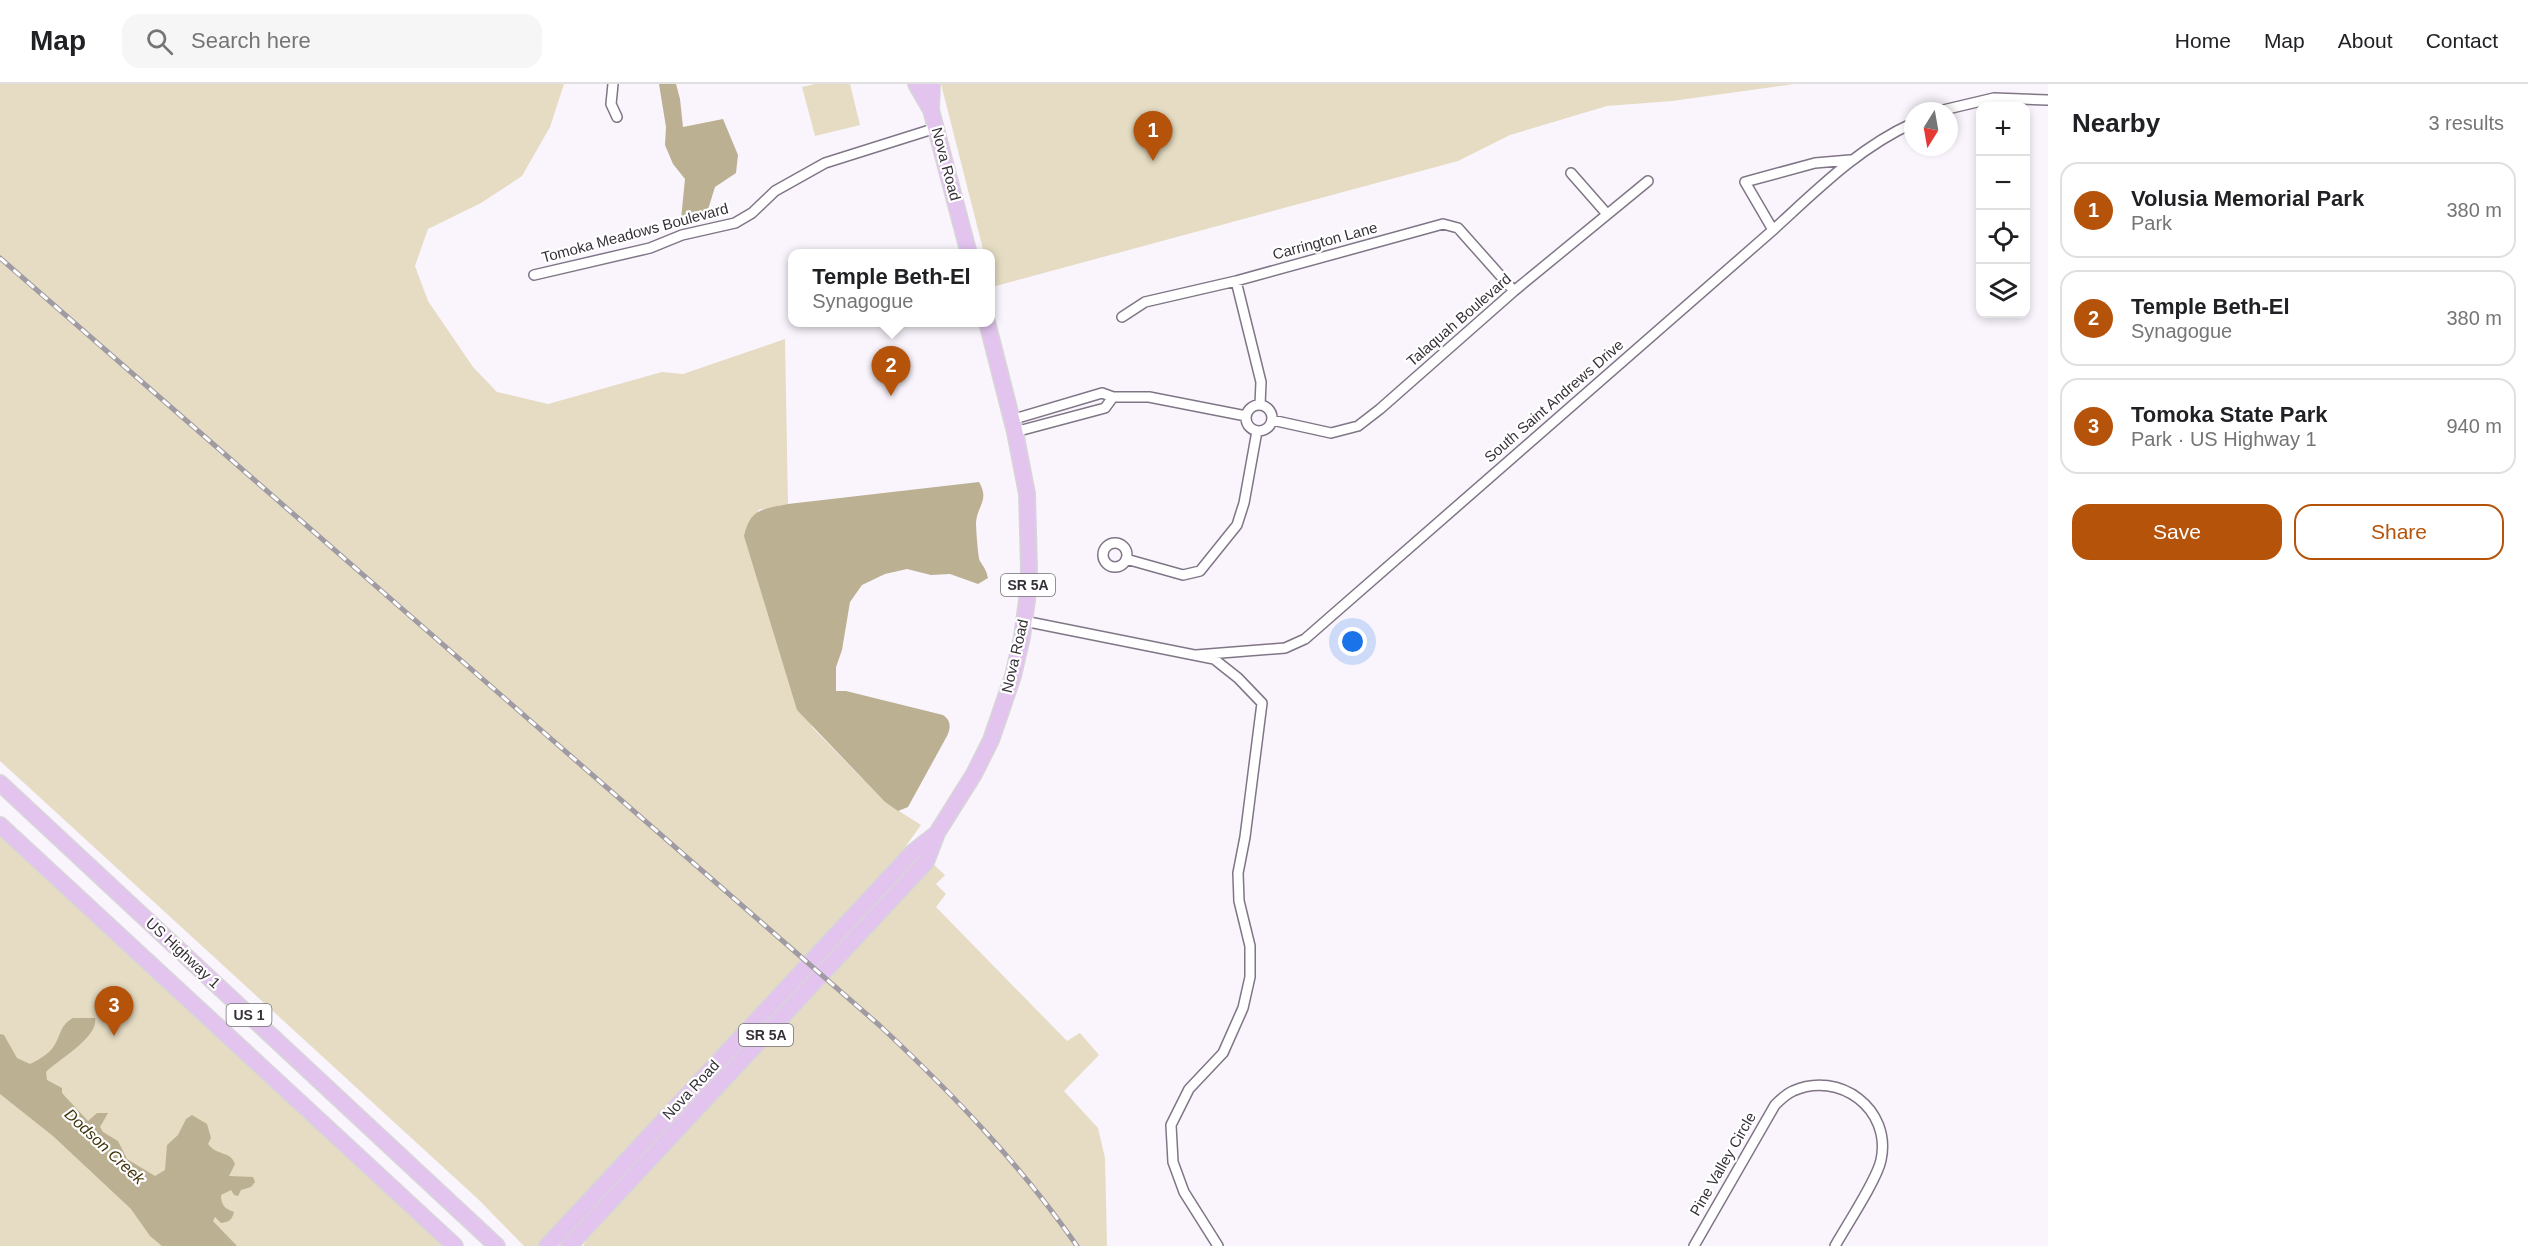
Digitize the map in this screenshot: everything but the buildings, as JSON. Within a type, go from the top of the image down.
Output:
[{"type":"main road","points":[[916,84],[931,110]]},
{"type":"main road","points":[[931,110],[932,84]]},
{"type":"main road","name":"Nova Road","points":[[931,110],[968,249]]},
{"type":"main road","name":"Nova Road","points":[[569,1246],[926,862],[937,833],[974,774],[991,740],[1013,676],[1024,621],[1029,568],[1029,530],[1027,494],[988,327]]},
{"type":"main road","name":"US Highway 1","points":[[0,783],[497,1246]]},
{"type":"main road","name":"US Highway 1","points":[[0,825],[455,1246]]},
{"type":"main road","name":"Nova Road","points":[[547,1246],[913,852],[937,833]]},
{"type":"main road","points":[[577,1246],[585,1231]]},
{"type":"street","points":[[613,84],[610,104],[617,117]]},
{"type":"street","points":[[1958,107],[1994,98],[2048,100]]},
{"type":"street","name":"South Saint Andrews Drive","points":[[1196,655],[1285,648],[1305,639],[1850,160],[1904,127]]},
{"type":"street","name":"Tomoka Meadows Boulevard","points":[[534,276],[650,248],[682,236],[735,223],[752,213],[775,191],[825,163],[936,128]]},
{"type":"street","points":[[1773,230],[1745,182],[1815,163],[1850,160]]},
{"type":"street","points":[[1571,173],[1607,214]]},
{"type":"street","name":"Talaquah Boulevard","points":[[1272,420],[1331,433],[1358,426],[1514,291],[1648,181]]},
{"type":"street","name":"Carrington Lane","points":[[1122,317],[1145,302],[1236,281],[1443,224],[1458,228],[1514,291]]},
{"type":"street","points":[[1236,281],[1261,382],[1260,405]]},
{"type":"street","points":[[1013,426],[1063,402],[1102,393],[1113,397],[1149,397],[1246,416]]},
{"type":"street","points":[[1013,426],[1067,418],[1106,408],[1113,397]]},
{"type":"street","points":[[1063,402],[1067,418]]},
{"type":"street","points":[[1260,405],[1268,408],[1272,420],[1265,430],[1257,431],[1248,426],[1246,416],[1250,409],[1260,405]]},
{"type":"street","points":[[1126,559],[1183,575],[1200,571],[1237,525],[1244,503],[1257,431]]},
{"type":"street","points":[[1024,621],[1214,659],[1238,678],[1262,702],[1245,837],[1238,873],[1239,901],[1250,946],[1250,977],[1243,1008],[1223,1053],[1189,1089],[1171,1125],[1173,1162],[1184,1192],[1218,1246]]},
{"type":"street","name":"Pine Valley Circle","points":[[1694,1246],[1775,1105],[1792,1091],[1813,1085],[1840,1087],[1857,1096],[1873,1113],[1882,1136],[1881,1161],[1835,1246]]},
{"type":"shaded area","points":[[0,84],[564,84],[550,127],[522,176],[481,203],[428,229],[415,266],[428,301],[473,367],[497,392],[548,404],[662,372],[683,374],[785,339],[788,504],[758,510],[812,727],[885,802],[921,825],[885,875],[541,1246],[524,1246],[479,1200],[0,761]]},
{"type":"shaded area","points":[[815,84],[850,84],[860,125],[815,136],[802,87]]},
{"type":"shaded area","points":[[941,84],[1794,84],[1672,101],[1607,106],[1510,135],[1458,161],[995,286],[995,249],[983,249]]},
{"type":"shaded area","points":[[0,825],[454,1246],[0,1246]]},
{"type":"shaded area","points":[[923,855],[609,1198],[601,1194],[916,856]]},
{"type":"shaded area","points":[[932,863],[945,875],[936,884],[946,894],[936,907],[1067,1041],[1080,1033],[1099,1055],[1064,1091],[1098,1128],[1105,1158],[1107,1246],[583,1246],[589,1234]]},
{"type":"water","points":[[659,84],[676,84],[683,127],[723,119],[738,155],[736,173],[715,187],[706,216],[681,219],[685,179],[673,164],[665,145],[666,127]]},
{"type":"water","points":[[979,482],[983,499],[976,523],[977,543],[979,559],[988,578],[978,584],[950,574],[931,575],[907,569],[885,574],[862,585],[850,602],[842,650],[836,667],[836,691],[846,691],[943,715],[948,719],[947,736],[908,807],[898,811],[885,802],[797,710],[744,536],[754,515],[771,507]]},
{"type":"water","name":"Dodson Creek","points":[[73,1018],[95,1018],[95,1025],[85,1040],[46,1072],[47,1080],[62,1088],[62,1093],[88,1121],[97,1113],[108,1113],[100,1127],[103,1132],[118,1141],[127,1159],[155,1176],[165,1170],[167,1145],[178,1135],[186,1119],[192,1115],[207,1124],[211,1138],[208,1144],[216,1151],[230,1157],[235,1164],[229,1176],[253,1177],[255,1182],[251,1187],[241,1190],[238,1196],[234,1195],[231,1190],[221,1195],[226,1208],[234,1212],[231,1219],[226,1222],[221,1223],[215,1217],[213,1221],[237,1246],[162,1246],[150,1236],[131,1209],[53,1136],[0,1094],[0,1034],[4,1035],[17,1058],[30,1064],[52,1049],[63,1027]]},
{"type":"railway","points":[[0,258],[879,1025],[984,1130],[1032,1186],[1077,1246]]},
{"type":"place","name":"Volusia Memorial Park","points":[[1153,161]]},
{"type":"place","name":"Temple Beth-El","points":[[891,396]]},
{"type":"place","name":"Tomoka State Park","points":[[114,1036]]}]
